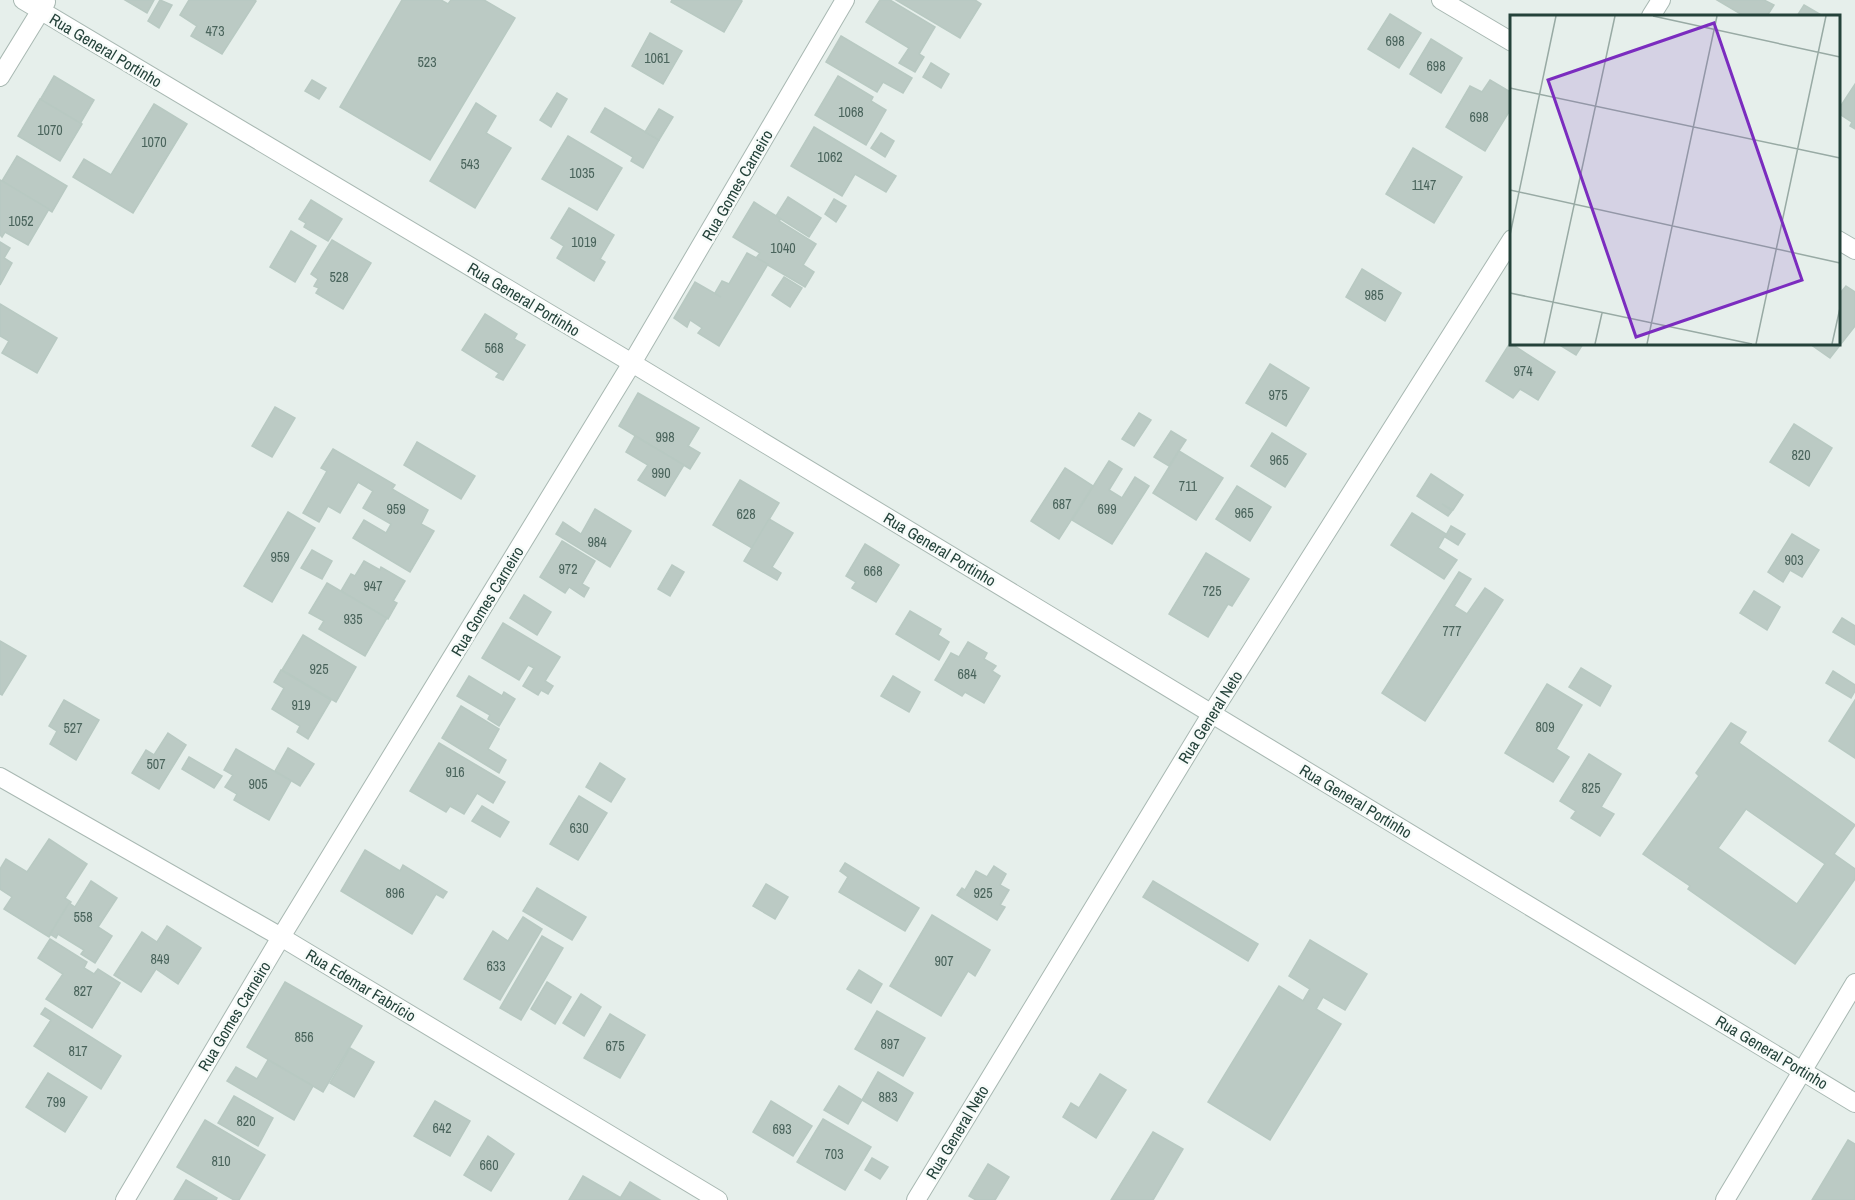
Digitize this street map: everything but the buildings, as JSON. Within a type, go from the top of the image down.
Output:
[{"type":"street","name":"Rua General Portinho","points":[[23,0],[43,5],[1855,1103]]},
{"type":"street","name":"Rua Gomes Carneiro","points":[[124,1200],[632,363],[845,0]]},
{"type":"street","points":[[1441,0],[1510,41]]},
{"type":"street","points":[[1652,15],[1661,0]]},
{"type":"street","points":[[0,77],[43,5]]},
{"type":"street","points":[[1840,241],[1855,250]]},
{"type":"street","name":"Rua General Neto","points":[[916,1200],[1212,713],[1510,242]]},
{"type":"street","name":"Rua Edemar Fabrício","points":[[0,777],[281,938],[718,1200]]},
{"type":"street","points":[[1725,1200],[1855,983]]}]
